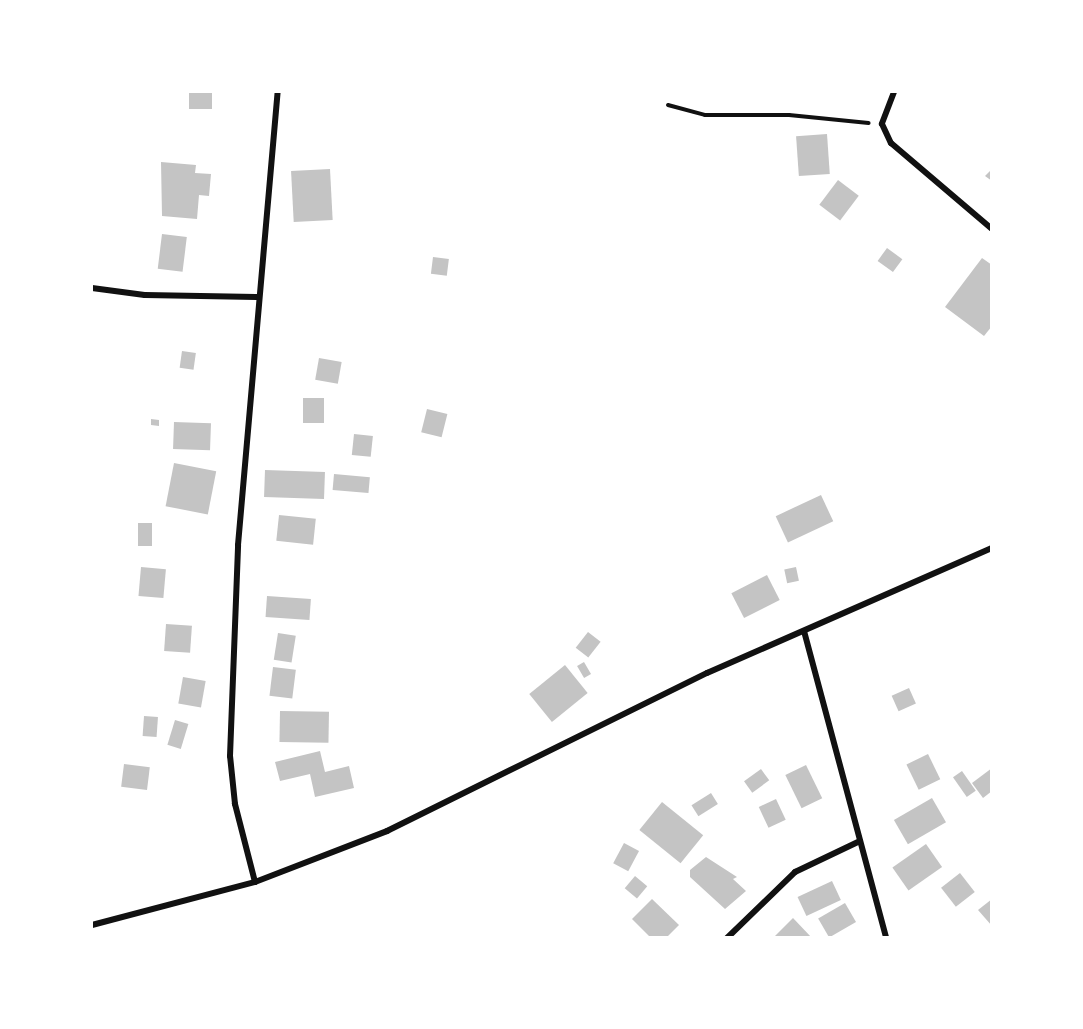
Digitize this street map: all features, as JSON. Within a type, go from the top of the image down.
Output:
[{"type":"street","points":[[255,882],[235,804],[230,756],[238,545],[258,297],[278,92]]},
{"type":"street","points":[[894,92],[882,124],[891,143],[992,229]]},
{"type":"street","points":[[92,288],[145,295],[258,297]]},
{"type":"street","points":[[92,925],[255,882],[387,831],[707,673],[992,548]]},
{"type":"street","points":[[804,631],[886,938]]},
{"type":"street","points":[[727,938],[795,872],[860,841]]},
{"type":"path","points":[[668,105],[705,115],[789,115],[882,124]]},
{"type":"building","points":[[189,92],[212,92],[212,109],[189,109]]},
{"type":"building","points":[[827,134],[830,174],[799,176],[796,136]]},
{"type":"building","points":[[161,162],[196,165],[195,173],[211,174],[209,196],[199,195],[197,219],[162,216]]},
{"type":"building","points":[[330,169],[333,220],[294,222],[291,171]]},
{"type":"building","points":[[992,169],[992,181],[985,176]]},
{"type":"building","points":[[838,180],[859,196],[840,220],[819,205]]},
{"type":"building","points":[[162,234],[187,237],[183,272],[158,269]]},
{"type":"building","points":[[887,248],[902,259],[893,272],[878,261]]},
{"type":"building","points":[[433,257],[449,259],[447,276],[431,274]]},
{"type":"building","points":[[982,258],[992,265],[992,326],[984,336],[945,307]]},
{"type":"building","points":[[182,351],[196,353],[193,370],[180,368]]},
{"type":"building","points":[[319,358],[342,362],[338,384],[315,380]]},
{"type":"building","points":[[303,398],[324,398],[324,423],[303,423]]},
{"type":"building","points":[[427,409],[447,414],[442,437],[421,432]]},
{"type":"building","points":[[151,419],[159,420],[159,426],[151,425]]},
{"type":"building","points":[[174,422],[211,423],[210,450],[173,449]]},
{"type":"building","points":[[354,434],[373,436],[371,457],[352,455]]},
{"type":"building","points":[[174,463],[216,471],[208,514],[166,506]]},
{"type":"building","points":[[265,470],[325,472],[324,499],[264,497]]},
{"type":"building","points":[[334,474],[370,477],[368,493],[333,490]]},
{"type":"building","points":[[821,495],[833,521],[788,542],[776,516]]},
{"type":"building","points":[[279,515],[316,519],[313,545],[276,541]]},
{"type":"building","points":[[138,523],[152,523],[152,546],[138,546]]},
{"type":"building","points":[[141,567],[166,569],[163,598],[138,596]]},
{"type":"building","points":[[796,567],[799,581],[787,583],[784,569]]},
{"type":"building","points":[[767,575],[780,600],[744,618],[731,593]]},
{"type":"building","points":[[267,596],[311,599],[309,620],[266,617]]},
{"type":"building","points":[[166,624],[192,626],[190,653],[164,651]]},
{"type":"building","points":[[588,632],[601,642],[588,658],[576,648]]},
{"type":"building","points":[[278,633],[296,636],[292,662],[274,660]]},
{"type":"building","points":[[584,662],[591,674],[584,678],[577,666]]},
{"type":"building","points":[[565,665],[588,693],[552,722],[529,694]]},
{"type":"building","points":[[273,667],[296,670],[292,699],[269,696]]},
{"type":"building","points":[[183,677],[206,681],[201,708],[178,704]]},
{"type":"building","points":[[909,688],[916,704],[899,711],[892,696]]},
{"type":"building","points":[[280,711],[329,712],[328,743],[279,742]]},
{"type":"building","points":[[144,716],[158,717],[157,737],[143,736]]},
{"type":"building","points":[[175,720],[188,724],[181,749],[167,745]]},
{"type":"building","points":[[320,751],[325,772],[349,766],[354,788],[315,797],[310,774],[280,781],[275,762]]},
{"type":"building","points":[[928,754],[940,779],[919,790],[906,765]]},
{"type":"building","points":[[124,764],[150,767],[147,790],[121,787]]},
{"type":"building","points":[[806,765],[822,798],[802,808],[785,775]]},
{"type":"building","points":[[992,768],[992,791],[983,798],[972,783]]},
{"type":"building","points":[[761,769],[769,780],[752,793],[744,781]]},
{"type":"building","points":[[962,771],[976,791],[967,797],[953,777]]},
{"type":"building","points":[[711,793],[718,804],[698,816],[691,805]]},
{"type":"building","points":[[932,798],[946,822],[908,844],[894,820]]},
{"type":"building","points":[[776,799],[786,820],[769,828],[759,807]]},
{"type":"building","points":[[662,802],[703,835],[681,863],[639,830]]},
{"type":"building","points":[[624,843],[639,851],[628,871],[613,863]]},
{"type":"building","points":[[926,844],[942,867],[908,890],[892,868]]},
{"type":"building","points":[[706,857],[737,877],[733,879],[746,891],[725,909],[690,877],[690,870]]},
{"type":"building","points":[[960,873],[975,892],[956,907],[941,888]]},
{"type":"building","points":[[635,876],[647,886],[637,899],[625,888]]},
{"type":"building","points":[[832,881],[841,900],[806,916],[798,897]]},
{"type":"building","points":[[652,899],[679,925],[666,938],[651,938],[632,919]]},
{"type":"building","points":[[992,899],[992,926],[978,910]]},
{"type":"building","points":[[845,903],[856,922],[829,938],[818,918]]},
{"type":"building","points":[[793,918],[812,938],[773,938]]}]
